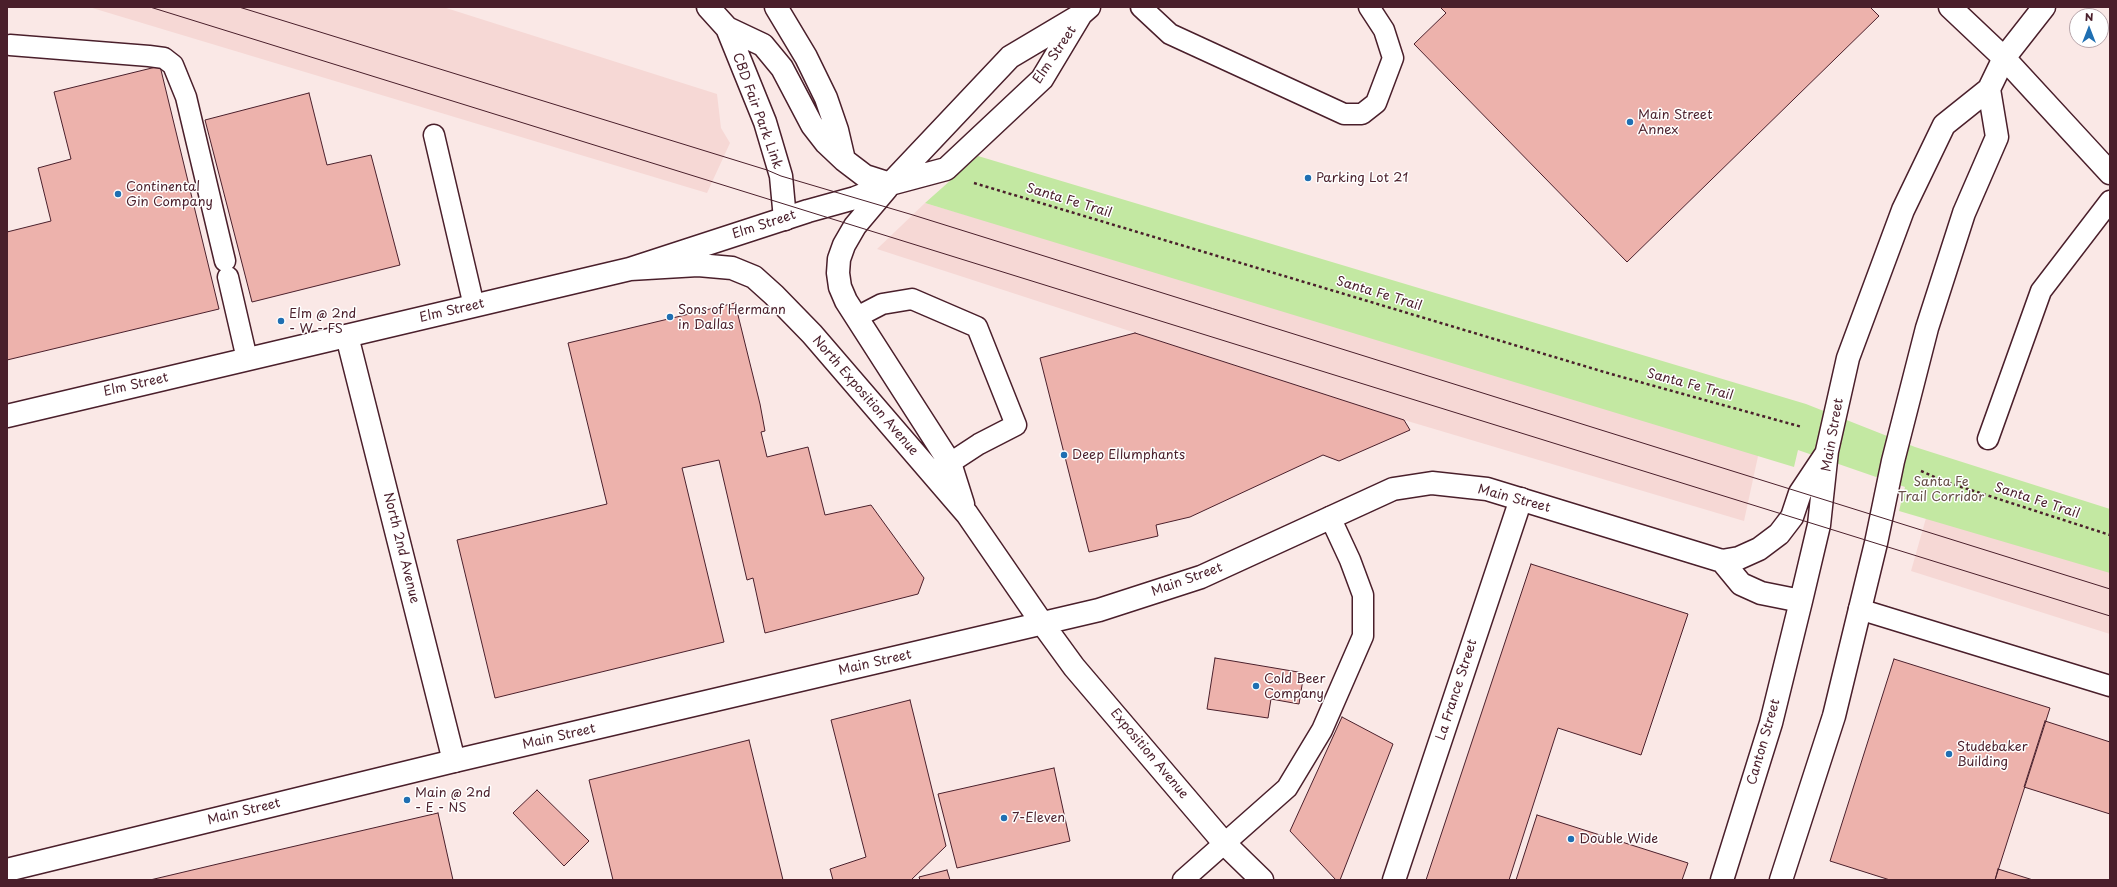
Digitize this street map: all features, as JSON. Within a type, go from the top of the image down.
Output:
[{"type":"main road","name":"CBD Fair Park Link","points":[[708,7],[727,28],[764,122],[781,176],[785,219]]},
{"type":"main road","points":[[776,7],[806,57],[826,98],[837,130],[844,160]]},
{"type":"main road","points":[[1950,7],[2004,58],[2110,173]]},
{"type":"main road","name":"Main Street","points":[[1801,602],[1819,526],[1827,451],[1848,358],[1903,210],[1944,125],[1989,89],[2004,58],[2044,7]]},
{"type":"main road","name":"Elm Street","points":[[890,184],[1010,57],[1085,11]]},
{"type":"main road","name":"Elm Street","points":[[7,416],[630,269],[855,198],[890,184],[946,169],[1042,79],[1085,11]]},
{"type":"main road","name":"CBD Fair Park Link","points":[[727,28],[762,45],[782,68],[812,126],[826,143],[844,160],[865,176],[890,184]]},
{"type":"main road","points":[[1781,880],[1834,716],[1876,543],[1893,461],[1927,328],[1964,213],[1997,137],[1989,89]]},
{"type":"main road","points":[[890,184],[855,226],[844,245],[839,259],[838,273],[840,288],[950,463],[967,514]]},
{"type":"main road","name":"North Exposition Avenue","points":[[630,269],[698,265],[732,268],[754,277],[812,334],[967,514],[1042,623]]},
{"type":"main road","name":"North 2nd Avenue","points":[[347,336],[454,761]]},
{"type":"main road","points":[[1801,602],[1761,593],[1741,584],[1722,561],[1739,558],[1759,549],[1779,534],[1792,517],[1800,493],[1827,451]]},
{"type":"main road","name":"Main Street","points":[[7,870],[454,761],[1099,610],[1201,577],[1393,489],[1432,483],[1487,489],[1722,561]]},
{"type":"main road","name":"La France Street","points":[[1394,880],[1521,499]]},
{"type":"main road","name":"Canton Street","points":[[1722,880],[1771,723],[1801,602]]},
{"type":"main road","name":"Exposition Avenue","points":[[1042,623],[1074,667],[1225,844],[1262,880]]},
{"type":"lane","points":[[1141,7],[1170,34],[1344,114],[1362,114],[1376,104],[1393,58],[1384,30],[1370,7]]},
{"type":"lane","points":[[10,45],[149,56],[164,58],[173,65],[186,97],[247,359]]},
{"type":"lane","points":[[434,135],[474,306]]},
{"type":"lane","points":[[1988,439],[2042,291],[2110,201]]},
{"type":"lane","points":[[857,317],[882,304],[912,299],[977,327],[1016,425],[979,444],[950,463]]},
{"type":"lane","points":[[1183,880],[1287,788],[1322,730],[1363,636],[1363,595],[1350,560],[1330,517]]},
{"type":"lane","points":[[1860,609],[2110,686]]},
{"type":"path","name":"Santa Fe Trail","points":[[968,181],[1604,372],[1796,425]]},
{"type":"path","name":"Santa Fe Trail","points":[[1920,471],[1946,482],[2110,535]]},
{"type":"shaded area","points":[[89,7],[443,7],[717,94],[721,128],[730,143],[707,193]]},
{"type":"shaded area","points":[[925,203],[1760,447],[1744,521],[1404,420],[877,249]]},
{"type":"shaded area","points":[[1930,504],[2110,559],[2110,634],[1911,571]]},
{"type":"green space","name":"Santa Fe Trail Corridor","points":[[978,156],[1806,404],[1915,447],[2110,509],[2110,573],[1899,511],[1905,487],[1798,450],[1794,467],[925,203]]},
{"type":"building","name":"Main Street Annex","points":[[1440,7],[1870,7],[1879,16],[1627,262],[1414,44],[1446,13]]},
{"type":"building","name":"Continental Gin Company","points":[[160,66],[219,309],[7,360],[7,232],[51,221],[38,168],[71,159],[54,92]]},
{"type":"building","points":[[309,93],[327,165],[371,155],[400,265],[252,302],[205,120]]},
{"type":"building","points":[[735,303],[760,404],[765,431],[761,432],[767,457],[808,447],[825,515],[871,505],[924,578],[918,594],[765,633],[753,578],[747,580],[719,460],[682,468],[724,642],[495,698],[457,540],[607,504],[568,343]]},
{"type":"building","points":[[1135,333],[1404,420],[1410,430],[1339,461],[1323,455],[1190,517],[1156,525],[1158,536],[1089,552],[1040,358]]},
{"type":"building","points":[[1531,564],[1688,614],[1641,755],[1558,728],[1509,880],[1426,880]]},
{"type":"building","name":"Cold Beer Company","points":[[1215,658],[1304,673],[1299,704],[1271,699],[1268,718],[1207,709]]},
{"type":"building","name":"Studebaker Building","points":[[1894,659],[2050,708],[1995,880],[1890,880],[1830,861]]},
{"type":"building","points":[[910,700],[946,846],[911,880],[833,880],[830,869],[866,857],[831,720]]},
{"type":"building","points":[[1342,717],[1393,744],[1340,880],[1336,880],[1290,831]]},
{"type":"building","points":[[2045,721],[2110,742],[2110,814],[2024,787]]},
{"type":"building","points":[[749,740],[783,880],[613,880],[589,780]]},
{"type":"building","name":"7-Eleven","points":[[1054,768],[1070,841],[957,868],[938,794]]},
{"type":"building","points":[[537,790],[589,841],[564,866],[513,813]]},
{"type":"building","points":[[438,813],[453,880],[150,880],[222,863]]},
{"type":"building","name":"Double Wide","points":[[1537,815],[1688,863],[1682,880],[1516,880]]},
{"type":"building","points":[[1998,869],[2033,880],[1995,880]]},
{"type":"building","points":[[947,870],[950,880],[920,880],[919,877]]},
{"type":"tram line","points":[[150,7],[2110,616]]},
{"type":"tram line","points":[[239,7],[767,170],[781,176],[913,215],[2110,589]]},
{"type":"place","name":"Main Street Annex","points":[[1630,122]]},
{"type":"place","name":"Parking Lot 21","points":[[1308,178]]},
{"type":"place","name":"Continental Gin Company","points":[[118,194]]},
{"type":"place","name":"Sons of Hermann in Dallas","points":[[670,317]]},
{"type":"place","name":"Elm @ 2nd - W - FS","points":[[281,321]]},
{"type":"place","name":"Deep Ellumphants","points":[[1064,455]]},
{"type":"place","name":"Cold Beer Company","points":[[1256,686]]},
{"type":"place","name":"Studebaker Building","points":[[1949,754]]},
{"type":"place","name":"Main @ 2nd - E - NS","points":[[407,800]]},
{"type":"place","name":"7-Eleven","points":[[1004,818]]},
{"type":"place","name":"Double Wide","points":[[1571,839]]}]
